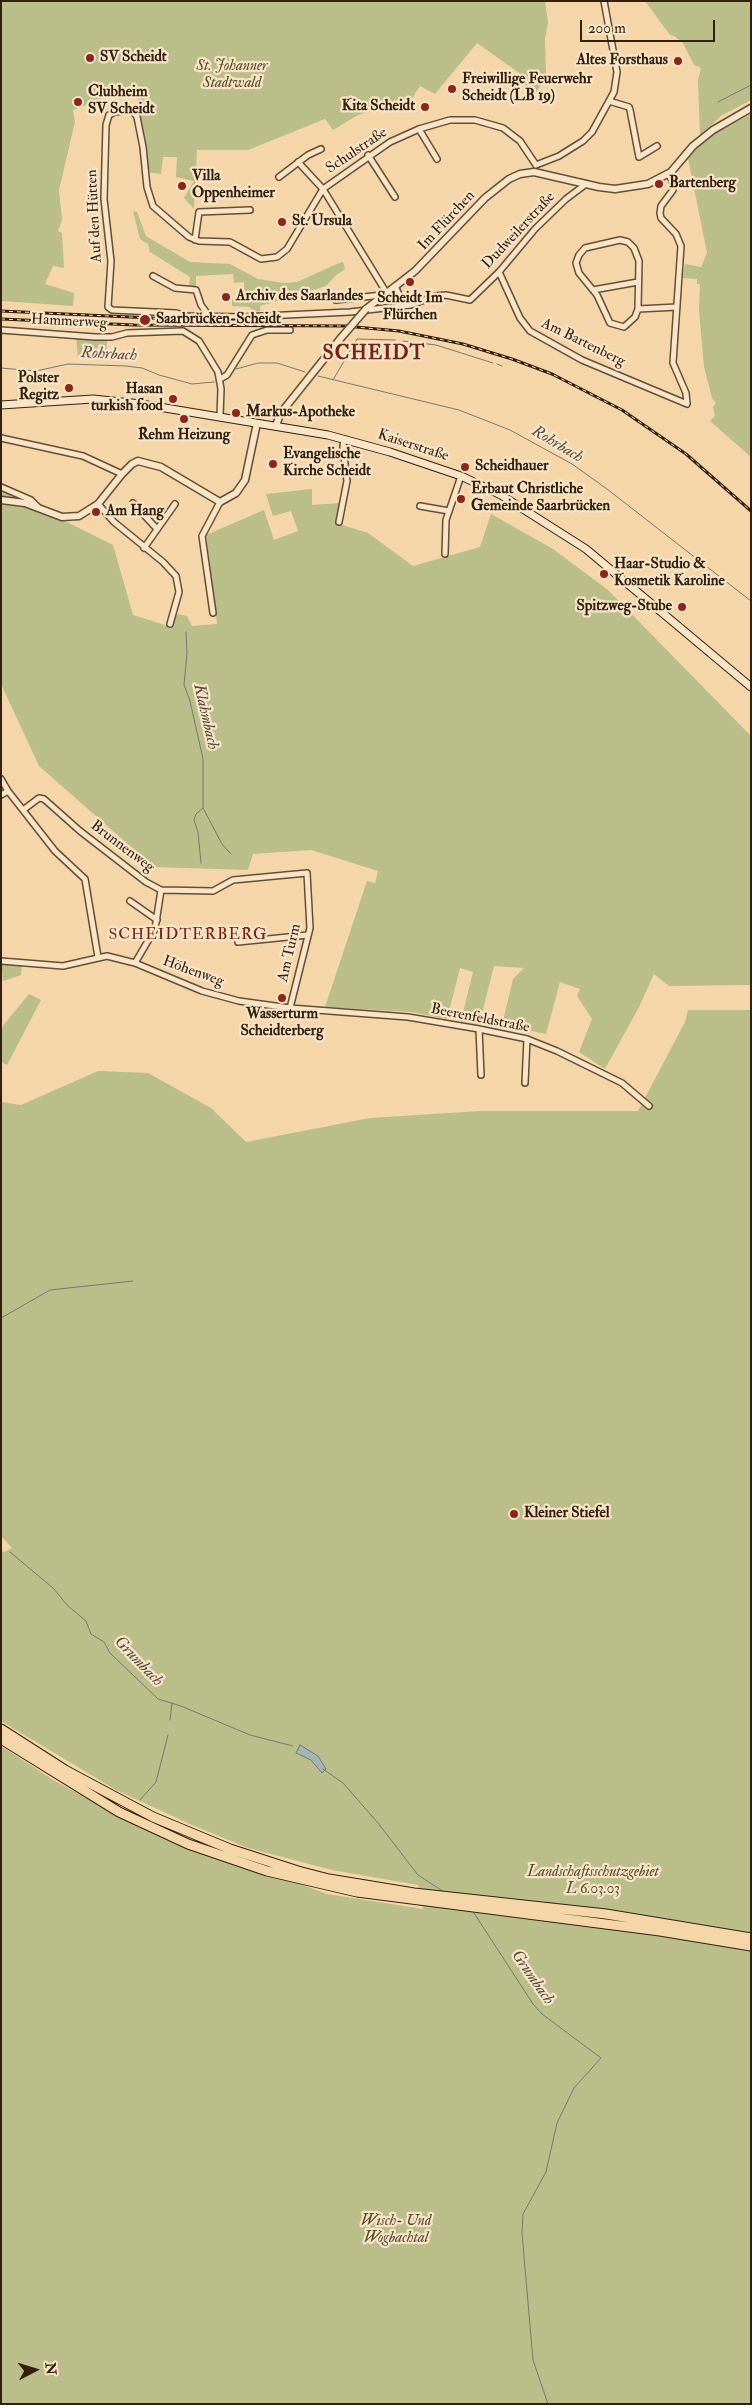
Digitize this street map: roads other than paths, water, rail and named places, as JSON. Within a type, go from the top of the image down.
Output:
[{"type":"highway","points":[[1,1729],[65,1770],[124,1803],[173,1827],[230,1850],[328,1883]]},
{"type":"highway","points":[[1,1739],[119,1812],[181,1840],[267,1871],[415,1901],[660,1922],[751,1938]]},
{"type":"highway","points":[[549,1912],[751,1946]]},
{"type":"main road","name":"Kaiserstraße","points":[[1,405],[104,399],[220,416],[344,439],[461,476],[501,495],[586,549],[751,687]]},
{"type":"street","name":"Im Flürchen","points":[[276,426],[280,414],[367,308],[426,262],[490,193],[520,174],[559,156],[583,141],[592,132],[609,101],[617,78],[604,1]]},
{"type":"street","points":[[609,101],[628,107],[630,110],[639,157],[657,146]]},
{"type":"street","points":[[535,168],[586,184],[606,188],[638,186],[658,180],[668,174],[713,130],[751,108]]},
{"type":"street","name":"Auf den Hütten","points":[[109,309],[107,305],[111,255],[104,199],[106,125],[110,115],[120,110],[132,110],[140,125],[146,187],[153,206],[195,240]]},
{"type":"street","name":"Schulstraße","points":[[323,189],[368,155],[390,142],[419,129],[450,120],[465,119],[503,128],[516,138],[535,168]]},
{"type":"street","points":[[419,129],[438,160]]},
{"type":"street","points":[[279,177],[308,154],[321,148]]},
{"type":"street","points":[[368,155],[395,197]]},
{"type":"street","points":[[298,162],[323,189],[384,294]]},
{"type":"street","points":[[638,309],[677,307],[680,246],[676,234],[661,218],[660,213],[662,206],[673,190],[672,180],[668,174]]},
{"type":"street","name":"Dudweilerstraße","points":[[109,309],[176,313],[186,316],[343,313],[404,305],[446,295],[470,300],[499,272],[535,229],[566,198],[586,184]]},
{"type":"street","points":[[250,210],[199,212],[195,240],[230,242],[261,259],[277,257],[290,245],[323,189]]},
{"type":"street","points":[[620,240],[628,242],[634,248],[639,261],[638,282],[638,309],[630,323],[624,327],[616,326],[610,323],[593,290],[579,273],[577,258],[585,248],[605,242],[620,240]]},
{"type":"street","name":"Am Bartenberg","points":[[499,272],[520,318],[530,331],[582,360],[687,404],[686,392],[673,363],[677,307]]},
{"type":"street","points":[[153,276],[175,288],[196,290],[201,306],[209,316]]},
{"type":"street","points":[[593,290],[638,282]]},
{"type":"street","points":[[395,286],[404,305]]},
{"type":"street","name":"Im Flürchen","points":[[336,300],[384,294]]},
{"type":"street","points":[[362,298],[367,308]]},
{"type":"street","name":"Hammerweg","points":[[1,330],[95,337],[183,331],[196,339],[213,362],[220,379]]},
{"type":"street","points":[[220,416],[220,379],[227,375],[252,335],[267,330],[290,330]]},
{"type":"street","points":[[213,613],[202,536],[220,502],[236,493],[243,483],[257,423]]},
{"type":"street","points":[[1,438],[83,456],[122,474]]},
{"type":"street","points":[[339,522],[348,481],[344,439]]},
{"type":"street","points":[[1,500],[25,503],[62,517],[71,518],[85,514],[98,504],[122,474],[138,461],[153,463],[220,502]]},
{"type":"street","points":[[445,554],[445,526],[461,476]]},
{"type":"street","points":[[1,487],[31,500],[41,510]]},
{"type":"street","points":[[133,503],[157,529]]},
{"type":"street","points":[[98,504],[114,522],[167,565],[178,579],[179,592],[170,624]]},
{"type":"street","points":[[144,548],[175,504]]},
{"type":"street","points":[[420,506],[449,511]]},
{"type":"street","points":[[1,779],[8,791],[55,851],[85,879],[98,957]]},
{"type":"street","points":[[1,795],[8,791]]},
{"type":"street","name":"Brunnenweg","points":[[23,810],[39,798],[44,799],[80,831],[146,882],[162,890],[212,891],[233,880],[307,873]]},
{"type":"street","name":"Am Turm","points":[[290,1008],[310,920],[307,873]]},
{"type":"street","points":[[135,963],[151,939],[157,920],[162,890]]},
{"type":"street","points":[[130,901],[157,920]]},
{"type":"street","points":[[238,942],[308,935]]},
{"type":"street","name":"Höhenweg","points":[[1,961],[63,966],[98,957],[111,956],[135,963],[202,991],[239,1001],[290,1008]]},
{"type":"street","name":"Beerenfeldstraße","points":[[290,1008],[408,1017],[526,1039],[622,1084],[649,1106]]},
{"type":"street","points":[[479,1029],[481,1075]]},
{"type":"street","points":[[525,1082],[526,1039]]},
{"type":"water","points":[[300,1745],[318,1756],[326,1769],[322,1773],[311,1760],[296,1753]]},
{"type":"waterway","points":[[718,102],[751,85]]},
{"type":"waterway","points":[[333,380],[357,339],[395,340]]},
{"type":"waterway","points":[[403,341],[436,345],[493,363]]},
{"type":"waterway","name":"Rohrbach","points":[[236,369],[258,363],[277,363],[305,372]]},
{"type":"waterway","name":"Rohrbach","points":[[1,368],[36,371],[68,364],[126,366],[142,368],[192,384],[214,382]]},
{"type":"waterway","points":[[497,364],[502,366]]},
{"type":"waterway","name":"Rohrbach","points":[[318,376],[459,410],[510,430],[572,464],[751,601]]},
{"type":"waterway","name":"Klahmbach","points":[[186,632],[187,653],[184,685],[190,701],[203,759],[203,808],[222,844],[231,854]]},
{"type":"waterway","name":"Klahmbach","points":[[201,863],[198,832],[194,820],[196,814],[203,808]]},
{"type":"waterway","points":[[1,1318],[50,1290],[133,1281]]},
{"type":"waterway","name":"Grumbach","points":[[10,1552],[53,1588],[68,1606],[86,1621],[91,1634],[104,1642],[110,1653],[158,1699],[181,1706],[250,1735],[293,1746]]},
{"type":"waterway","points":[[170,1720],[172,1703]]},
{"type":"waterway","points":[[140,1800],[156,1782],[168,1735]]},
{"type":"waterway","name":"Grumbach","points":[[323,1769],[343,1783],[378,1823],[418,1875],[444,1892]]},
{"type":"waterway","name":"Grumbach","points":[[472,1910],[533,2004],[542,2014],[601,2058],[574,2088],[557,2123],[546,2172],[523,2214],[522,2233],[533,2360],[548,2404]]},
{"type":"railway","points":[[1,311],[173,319]]},
{"type":"railway","points":[[1,319],[134,325],[345,326],[399,331],[463,344],[552,374],[622,410],[686,454],[751,511]]},
{"type":"place","name":"SV Scheidt","points":[[90,58]]},
{"type":"place","name":"Altes Forsthaus","points":[[678,61]]},
{"type":"place","name":"Freiwillige Feuerwehr Scheidt (LB 19)","points":[[452,89]]},
{"type":"place","name":"Clubheim SV Scheidt","points":[[78,102]]},
{"type":"place","name":"Kita Scheidt","points":[[425,107]]},
{"type":"place","name":"Bartenberg","points":[[659,184]]},
{"type":"place","name":"Villa Oppenheimer","points":[[182,186]]},
{"type":"place","name":"St. Ursula","points":[[282,222]]},
{"type":"place","name":"Scheidt Im Flürchen","points":[[410,282]]},
{"type":"place","name":"Archiv des Saarlandes","points":[[226,297]]},
{"type":"place","name":"Saarbrücken-Scheidt","points":[[145,320]]},
{"type":"place","name":"Polster Regitz","points":[[69,388]]},
{"type":"place","name":"Hasan turkish food","points":[[173,399]]},
{"type":"place","name":"Markus-Apotheke","points":[[236,413]]},
{"type":"place","name":"Rehm Heizung","points":[[184,419]]},
{"type":"place","name":"Evangelische Kirche Scheidt","points":[[273,464]]},
{"type":"place","name":"Scheidhauer","points":[[465,467]]},
{"type":"place","name":"Erbaut Christliche Gemeinde Saarbrücken","points":[[461,499]]},
{"type":"place","name":"Am Hang","points":[[96,512]]},
{"type":"place","name":"Haar-Studio & Kosmetik Karoline","points":[[604,574]]},
{"type":"place","name":"Spitzweg-Stube","points":[[682,607]]},
{"type":"place","name":"Wasserturm Scheidterberg","points":[[282,998]]},
{"type":"place","name":"Kleiner Stiefel","points":[[514,1514]]},
{"type":"district","name":"SCHEIDT","points":[[374,355]]},
{"type":"district","name":"SCHEIDTERBERG","points":[[188,936]]},
{"type":"park label","name":"St. Johanner Stadtwald","points":[[232,76]]},
{"type":"park label","name":"Landschaftsschutzgebiet L 6.03.03","points":[[593,1882]]},
{"type":"park label","name":"Wisch- Und Wogbachtal","points":[[396,2230]]}]
